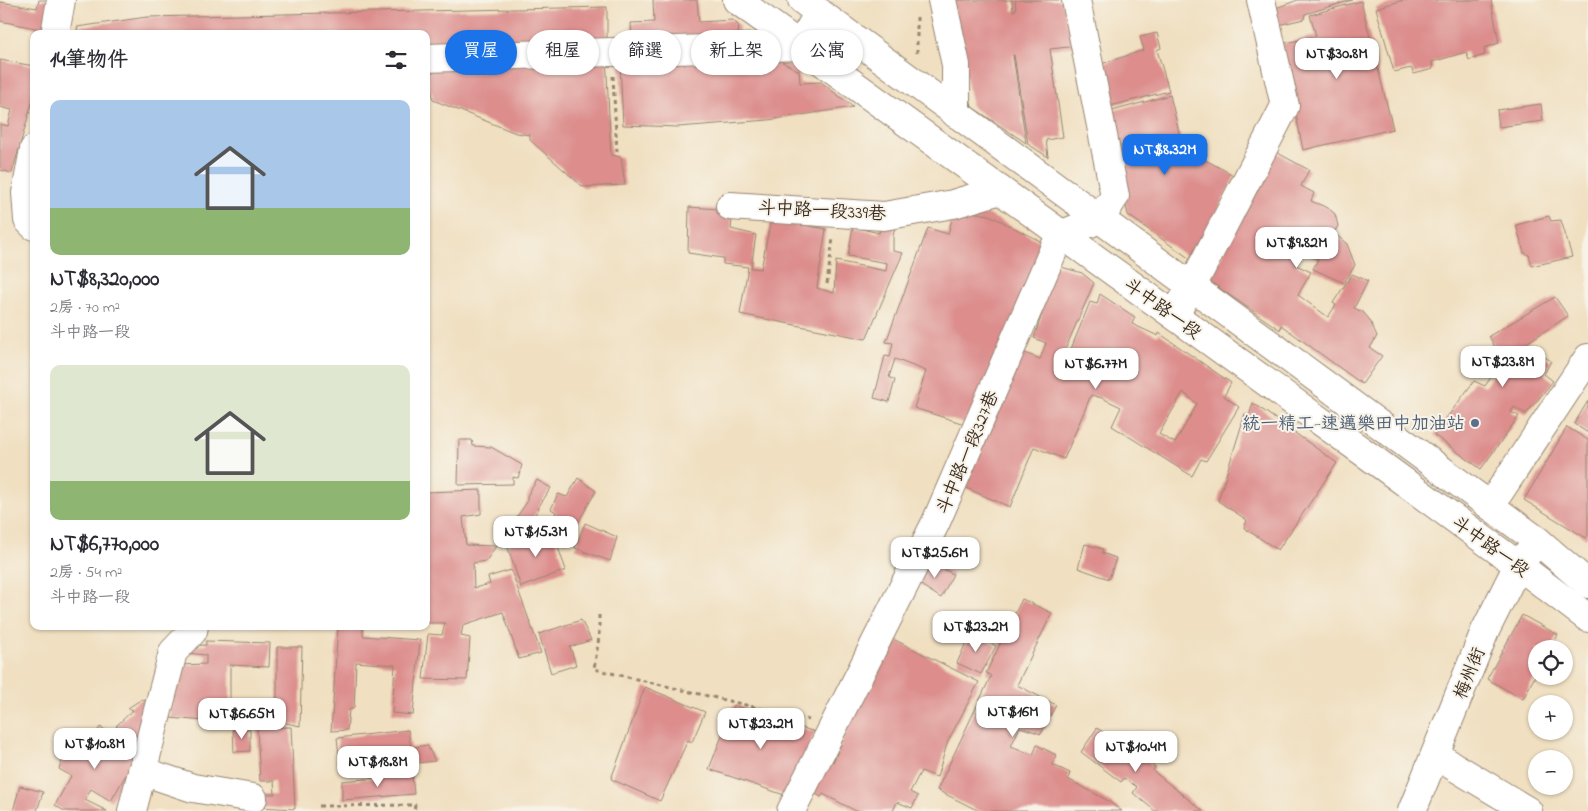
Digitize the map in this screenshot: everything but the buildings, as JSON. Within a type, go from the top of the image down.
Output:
[{"type":"main road","points":[[56,30],[61,0]]},
{"type":"main road","name":"斗中路一段","points":[[737,0],[791,39]]},
{"type":"main road","points":[[942,0],[956,65],[956,114]]},
{"type":"main road","points":[[1060,235],[1100,219],[1115,196],[1076,0]]},
{"type":"main road","points":[[1174,316],[1192,286],[1285,106],[1261,0]]},
{"type":"main road","points":[[804,30],[811,6]]},
{"type":"main road","name":"斗中路一段","points":[[811,6],[1490,506],[1587,580]]},
{"type":"main road","points":[[681,50],[791,46]]},
{"type":"main road","points":[[430,58],[609,52]]},
{"type":"main road","name":"斗中路一段","points":[[840,75],[1384,467],[1579,612]]},
{"type":"main road","points":[[30,171],[26,193],[28,220],[30,222]]},
{"type":"main road","name":"斗中路一段339巷","points":[[730,206],[884,216],[953,204],[1000,190]]},
{"type":"main road","name":"斗中路一段327巷","points":[[791,811],[936,522],[1060,235]]},
{"type":"main road","points":[[1490,506],[1588,358]]},
{"type":"main road","points":[[1384,467],[1403,442]]},
{"type":"main road","name":"梅州街","points":[[1412,811],[1486,631],[1518,565],[1538,542]]},
{"type":"main road","points":[[1579,612],[1587,580]]},
{"type":"main road","points":[[132,811],[173,652],[193,630]]},
{"type":"main road","points":[[1435,755],[1528,811]]},
{"type":"main road","points":[[142,771],[193,788],[253,798]]},
{"type":"path","points":[[915,9],[917,17],[916,83]]},
{"type":"path","points":[[613,75],[617,153]]},
{"type":"path","points":[[827,284],[837,212]]},
{"type":"path","points":[[599,615],[599,637],[594,669],[834,726]]},
{"type":"path","points":[[319,806],[414,805],[414,811]]},
{"type":"place","name":"統一精工-速邁樂田中加油站","points":[[1475,423]]}]
